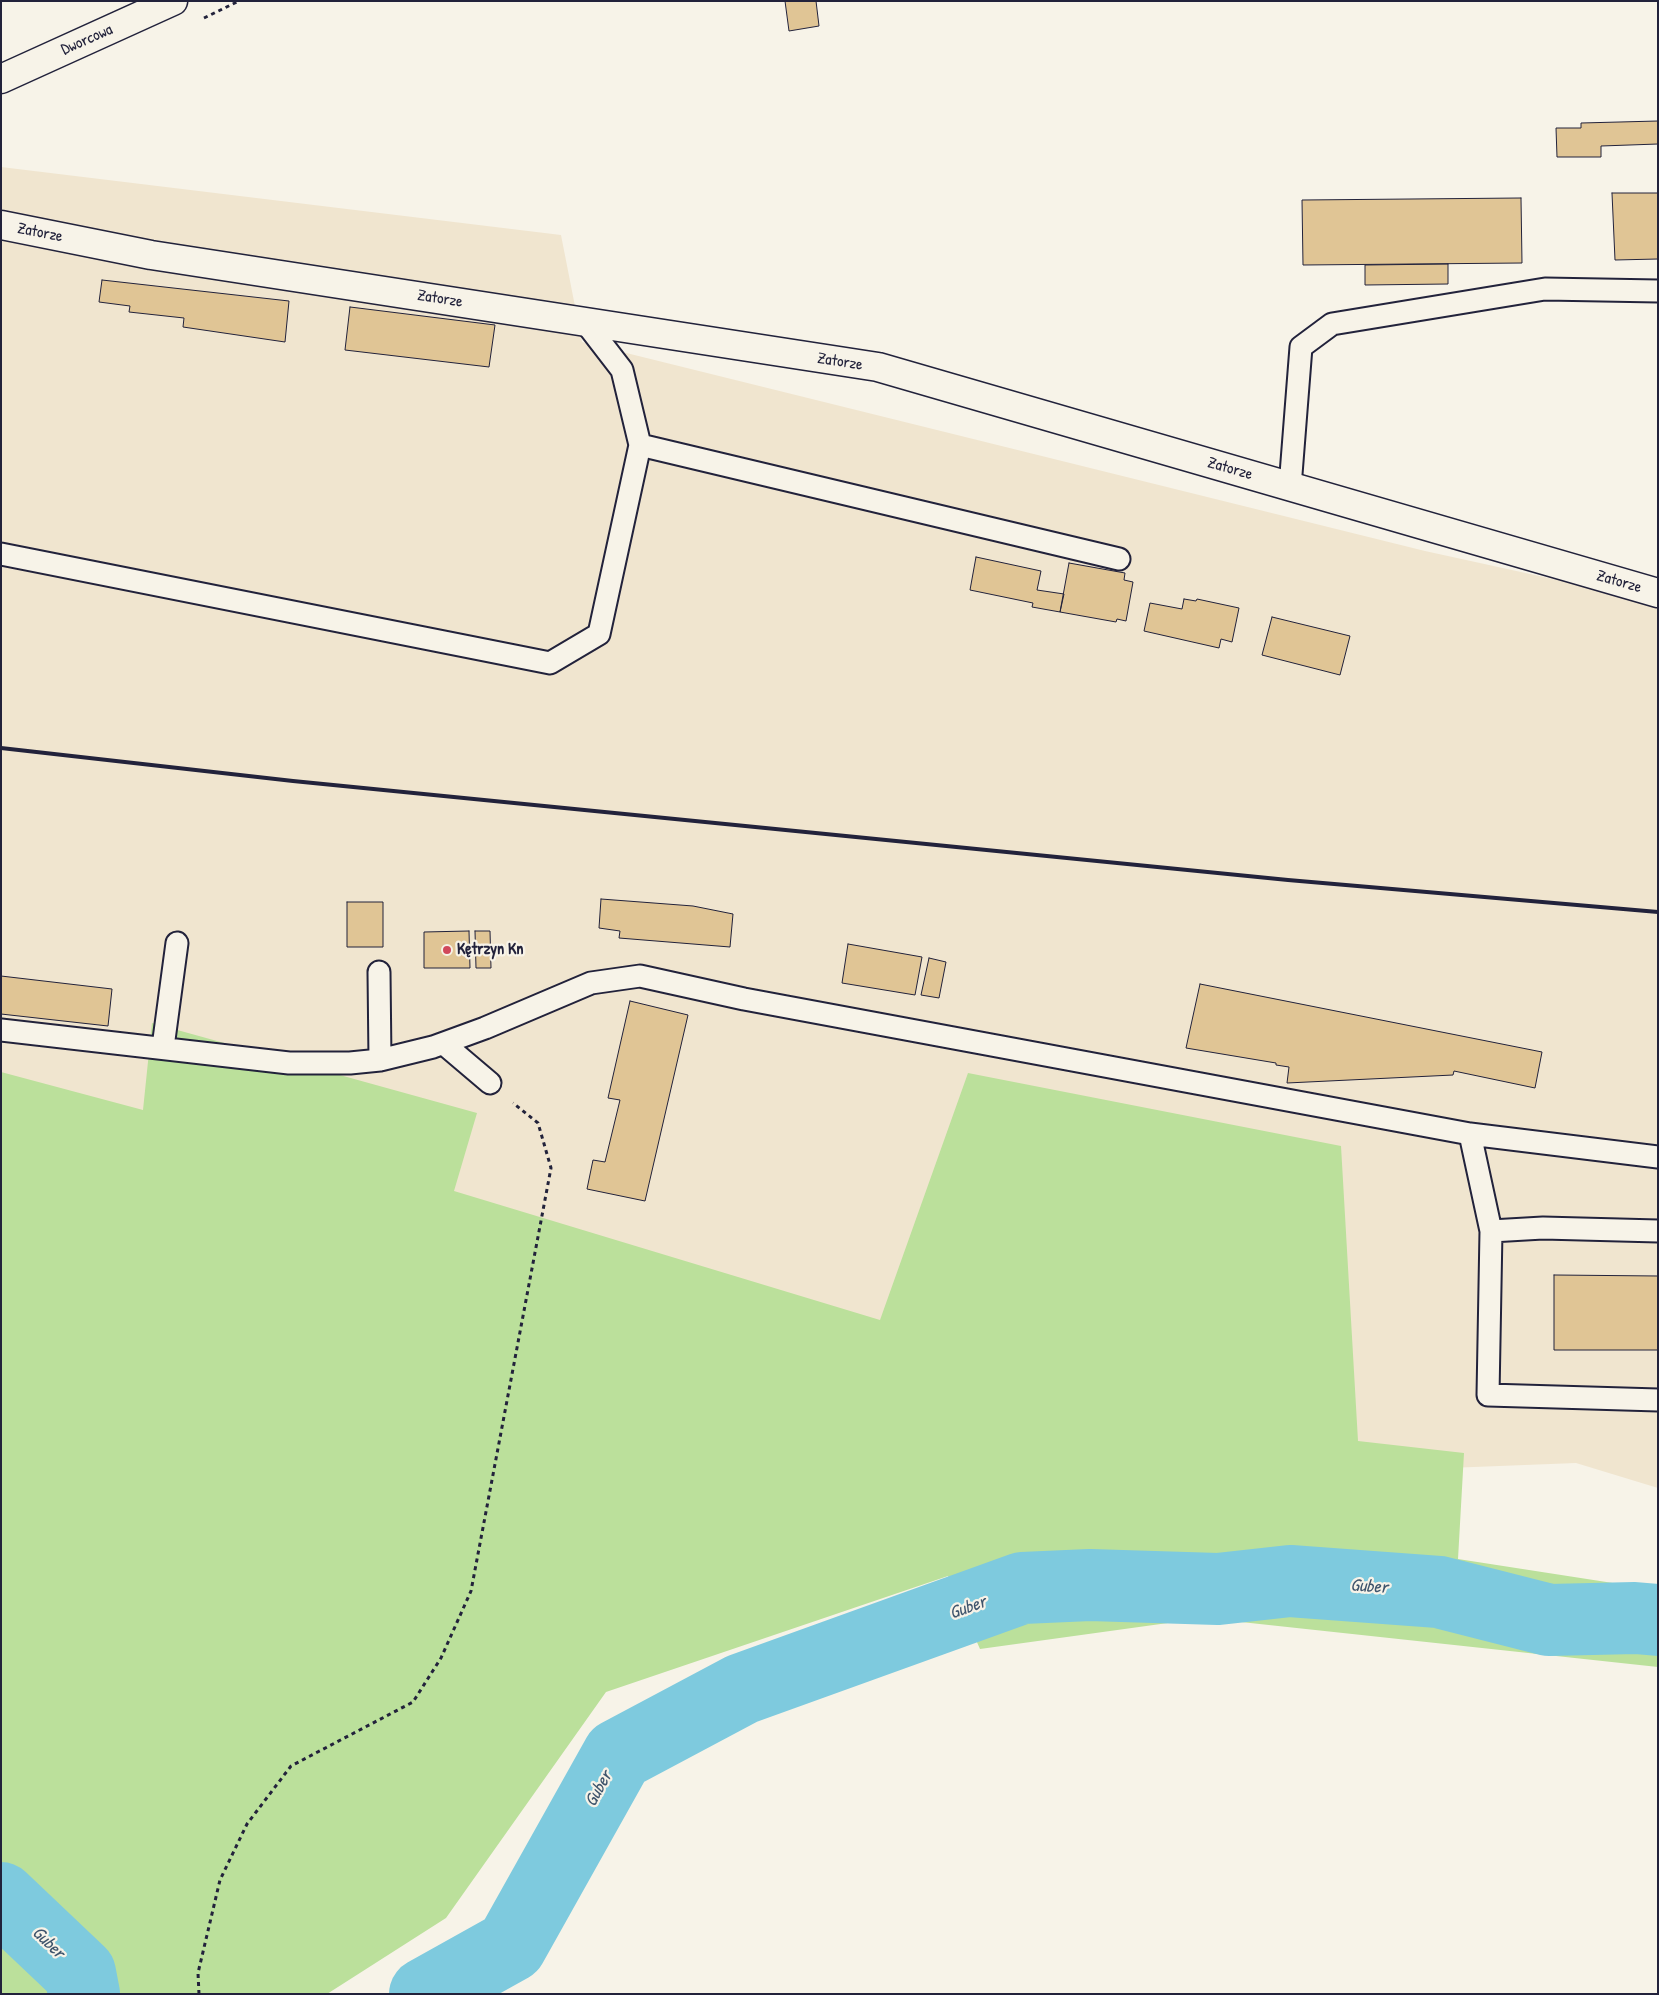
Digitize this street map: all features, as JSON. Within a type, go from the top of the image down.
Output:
[{"type":"street","name":"Dworcowa","points":[[1,79],[131,10],[174,1]]},
{"type":"street","name":"Zatorze","points":[[1,225],[151,255],[878,368],[1658,593]]},
{"type":"lane","points":[[1290,487],[1301,347],[1332,324],[1545,289],[1658,291]]},
{"type":"lane","points":[[1,554],[550,663],[599,634],[640,445],[622,370],[585,322]]},
{"type":"lane","points":[[640,445],[1119,559]]},
{"type":"lane","points":[[164,1047],[177,943]]},
{"type":"lane","points":[[379,972],[380,1060]]},
{"type":"lane","points":[[1,1030],[164,1047],[289,1063],[350,1063],[380,1060],[444,1044],[591,983],[640,976],[754,1001],[1470,1134],[1658,1157]]},
{"type":"lane","points":[[444,1044],[490,1084]]},
{"type":"lane","points":[[1470,1134],[1491,1231],[1488,1395],[1658,1400]]},
{"type":"lane","points":[[1491,1231],[1543,1228],[1658,1231]]},
{"type":"path","points":[[198,1994],[198,1973],[220,1880],[247,1824],[292,1766],[414,1702],[441,1658],[471,1591],[551,1168],[538,1123],[490,1084]]},
{"type":"shaded area","points":[[1,167],[561,235],[582,342],[1425,551],[1658,602],[1658,1488],[1576,1463],[1039,1484],[1,1143]]},
{"type":"green space","points":[[152,1023],[477,1113],[454,1191],[880,1320],[968,1073],[1341,1146],[1358,1441],[1464,1453],[1458,1559],[1658,1590],[1658,1667],[1204,1618],[980,1649],[948,1576],[606,1692],[446,1918],[327,1994],[1,1994],[1,1072],[143,1110]]},
{"type":"building","points":[[785,1],[816,1],[819,26],[789,31]]},
{"type":"building","points":[[1658,121],[1658,144],[1601,146],[1601,157],[1557,157],[1556,128],[1581,128],[1581,123]]},
{"type":"building","points":[[1612,193],[1658,193],[1658,259],[1615,260]]},
{"type":"building","points":[[1521,198],[1522,263],[1303,265],[1302,200]]},
{"type":"building","points":[[1448,264],[1448,284],[1365,285],[1365,265]]},
{"type":"building","points":[[102,280],[289,301],[285,342],[183,327],[184,318],[129,312],[130,306],[99,302]]},
{"type":"building","points":[[350,307],[495,325],[489,367],[345,350]]},
{"type":"building","points":[[976,557],[1041,571],[1037,590],[1064,594],[1060,612],[1032,607],[1033,603],[970,590]]},
{"type":"building","points":[[1069,563],[1125,573],[1124,580],[1133,582],[1126,621],[1117,619],[1116,622],[1060,612]]},
{"type":"building","points":[[1184,599],[1196,601],[1197,599],[1239,608],[1232,642],[1221,639],[1219,648],[1144,631],[1150,603],[1182,609]]},
{"type":"building","points":[[1272,617],[1350,636],[1340,675],[1262,655]]},
{"type":"building","points":[[601,899],[693,906],[733,914],[730,947],[619,938],[620,931],[599,928]]},
{"type":"building","points":[[347,902],[383,902],[383,947],[347,947]]},
{"type":"building","name":"Kętrzyn Kn","points":[[469,931],[470,968],[424,968],[424,932]]},
{"type":"building","name":"Kętrzyn Kn","points":[[475,931],[490,931],[491,968],[476,968]]},
{"type":"building","points":[[848,944],[922,957],[915,995],[842,983]]},
{"type":"building","points":[[929,958],[946,962],[939,998],[921,995]]},
{"type":"building","points":[[1,976],[112,989],[108,1026],[1,1014]]},
{"type":"building","points":[[1200,984],[1542,1052],[1535,1088],[1454,1071],[1453,1075],[1287,1083],[1289,1067],[1276,1065],[1276,1063],[1186,1048]]},
{"type":"building","points":[[630,1001],[688,1015],[645,1201],[587,1189],[593,1160],[605,1162],[620,1100],[608,1098]]},
{"type":"building","points":[[1554,1275],[1658,1276],[1658,1350],[1554,1350]]},
{"type":"waterway","name":"Guber","points":[[425,1994],[511,1946],[618,1755],[742,1689],[1022,1588],[1090,1585],[1218,1589],[1290,1581],[1439,1592],[1549,1620],[1635,1618],[1658,1620]]},
{"type":"waterway","name":"Guber","points":[[1,1898],[80,1973],[84,1994]]},
{"type":"railway","points":[[1,748],[293,781],[1288,880],[1658,912]]},
{"type":"place","name":"Kętrzyn Kn","points":[[447,950]]}]
